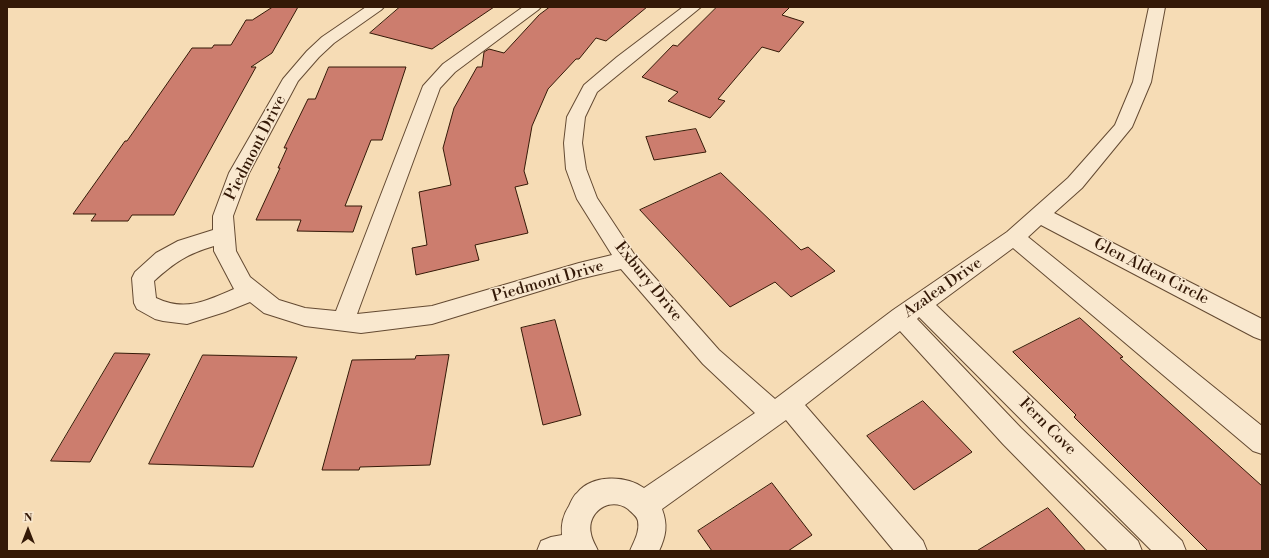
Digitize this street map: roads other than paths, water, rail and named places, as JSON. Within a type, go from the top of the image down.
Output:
[{"type":"street","name":"Piedmont Drive","points":[[376,7],[328,40],[291,79],[240,173],[223,216],[225,251],[242,283],[272,307],[305,317],[362,324],[432,315],[579,271],[626,260]]},
{"type":"street","points":[[343,322],[432,86],[449,68],[533,7]]},
{"type":"street","name":"Exbury Drive","points":[[693,7],[623,61],[590,89],[576,117],[573,144],[576,169],[587,199],[626,260],[711,357],[781,409],[913,551]]},
{"type":"street","name":"Azalea Drive","points":[[645,504],[781,409],[911,311],[1014,237],[1076,183],[1123,127],[1142,82],[1157,7]]},
{"type":"street","name":"Glen Alden Circle","points":[[1040,215],[1262,330]]},
{"type":"street","points":[[224,235],[185,247],[164,259],[144,278],[145,303],[162,312],[187,316],[217,306],[252,291]]},
{"type":"street","points":[[1014,237],[1262,442]]},
{"type":"street","name":"Fern Cove","points":[[911,311],[1012,436],[1128,551]]},
{"type":"street","name":"Fern Cove","points":[[911,311],[1172,551]]},
{"type":"street","points":[[551,551],[582,549],[576,535],[576,522],[580,510],[588,500],[599,493],[612,490],[624,491],[635,496],[645,504],[650,515],[652,527],[651,539],[644,551]]}]
